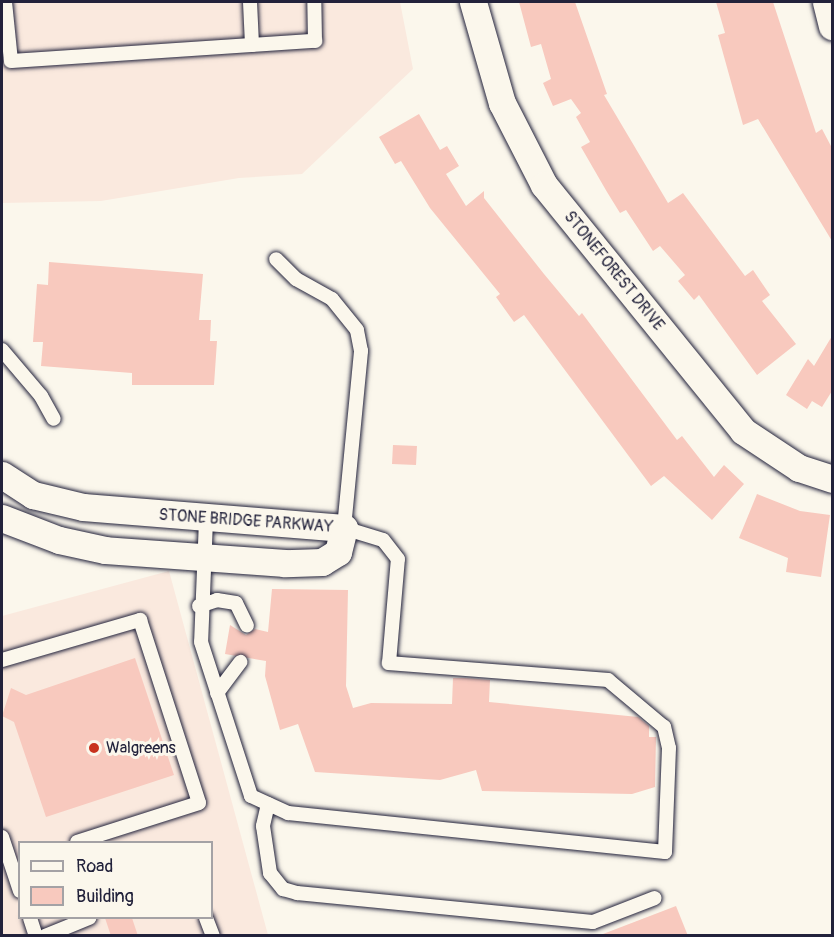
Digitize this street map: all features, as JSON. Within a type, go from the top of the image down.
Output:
[{"type":"street","name":"STONEFOREST DRIVE","points":[[473,2],[502,103],[544,185],[743,431],[799,468],[832,479]]},
{"type":"street","points":[[826,2],[832,26]]},
{"type":"street","name":"STONE BRIDGE PARKWAY","points":[[2,475],[33,495],[83,507],[206,520],[345,528],[338,552],[322,561],[203,557],[105,550],[58,540],[2,518]]},
{"type":"lane","points":[[6,2],[11,61],[315,41],[314,2]]},
{"type":"lane","points":[[250,2],[252,45]]},
{"type":"lane","points":[[206,520],[199,606],[201,642],[250,796],[288,813],[665,852],[669,748],[664,727],[608,680],[389,663],[398,559],[383,540],[345,528],[361,351],[357,330],[332,299],[296,279],[276,259]]},
{"type":"lane","points":[[2,350],[41,396],[54,419]]},
{"type":"lane","points":[[199,606],[217,600],[236,603],[247,626]]},
{"type":"lane","points":[[2,660],[140,620],[199,803],[82,841]]},
{"type":"lane","points":[[217,693],[240,662]]},
{"type":"lane","points":[[268,804],[263,826],[270,873],[283,889],[297,893],[593,922],[655,898]]},
{"type":"lane","points":[[2,837],[14,863],[18,882]]},
{"type":"lane","points":[[30,919],[36,936]]},
{"type":"lane","points":[[45,936],[87,919]]},
{"type":"lane","points":[[206,919],[213,936]]},
{"type":"shaded area","points":[[2,2],[400,2],[413,69],[302,174],[239,178],[101,201],[2,203]]},
{"type":"shaded area","points":[[169,571],[268,935],[2,936],[2,616]]},
{"type":"building","points":[[519,2],[575,2],[607,94],[604,95],[668,203],[683,193],[745,276],[753,270],[770,295],[762,301],[796,344],[757,375],[699,295],[694,300],[678,281],[685,275],[660,246],[653,251],[626,210],[620,213],[581,147],[590,142],[576,117],[581,113],[571,99],[553,106],[543,83],[551,79],[541,44],[531,47]]},
{"type":"building","points":[[716,2],[773,2],[816,133],[822,129],[832,148],[832,241],[758,119],[743,125],[718,35],[725,33]]},
{"type":"building","points":[[419,114],[440,150],[447,146],[459,166],[446,174],[466,206],[484,191],[484,198],[579,316],[582,313],[677,440],[682,436],[714,477],[724,465],[744,484],[712,520],[664,476],[651,486],[524,315],[514,322],[496,297],[500,294],[430,208],[401,161],[395,164],[379,137]]},
{"type":"building","points":[[49,262],[203,274],[199,320],[211,320],[210,341],[217,341],[214,385],[132,385],[132,373],[41,366],[43,342],[33,342],[37,284],[48,285]]},
{"type":"building","points":[[832,336],[832,391],[822,407],[812,401],[807,409],[786,395],[808,359],[814,366]]},
{"type":"building","points":[[393,445],[417,446],[416,465],[392,464]]},
{"type":"building","points":[[757,494],[800,511],[830,515],[821,577],[786,572],[788,558],[739,538]]},
{"type":"building","points":[[272,589],[348,590],[346,686],[353,708],[371,703],[452,704],[453,678],[466,678],[490,680],[489,702],[638,717],[649,726],[649,737],[656,737],[655,787],[632,794],[482,791],[476,770],[440,780],[315,772],[298,724],[280,730],[265,676],[266,661],[225,654],[230,625],[246,635],[255,629],[268,632]]},
{"type":"building","name":"Walgreens","points":[[135,658],[174,775],[46,817],[14,722],[2,716],[11,688],[26,695]]},
{"type":"building","points":[[676,906],[688,936],[603,936],[603,934]]},
{"type":"building","points":[[105,919],[132,919],[138,936],[111,936]]},
{"type":"place","name":"Walgreens","points":[[94,748]]}]
